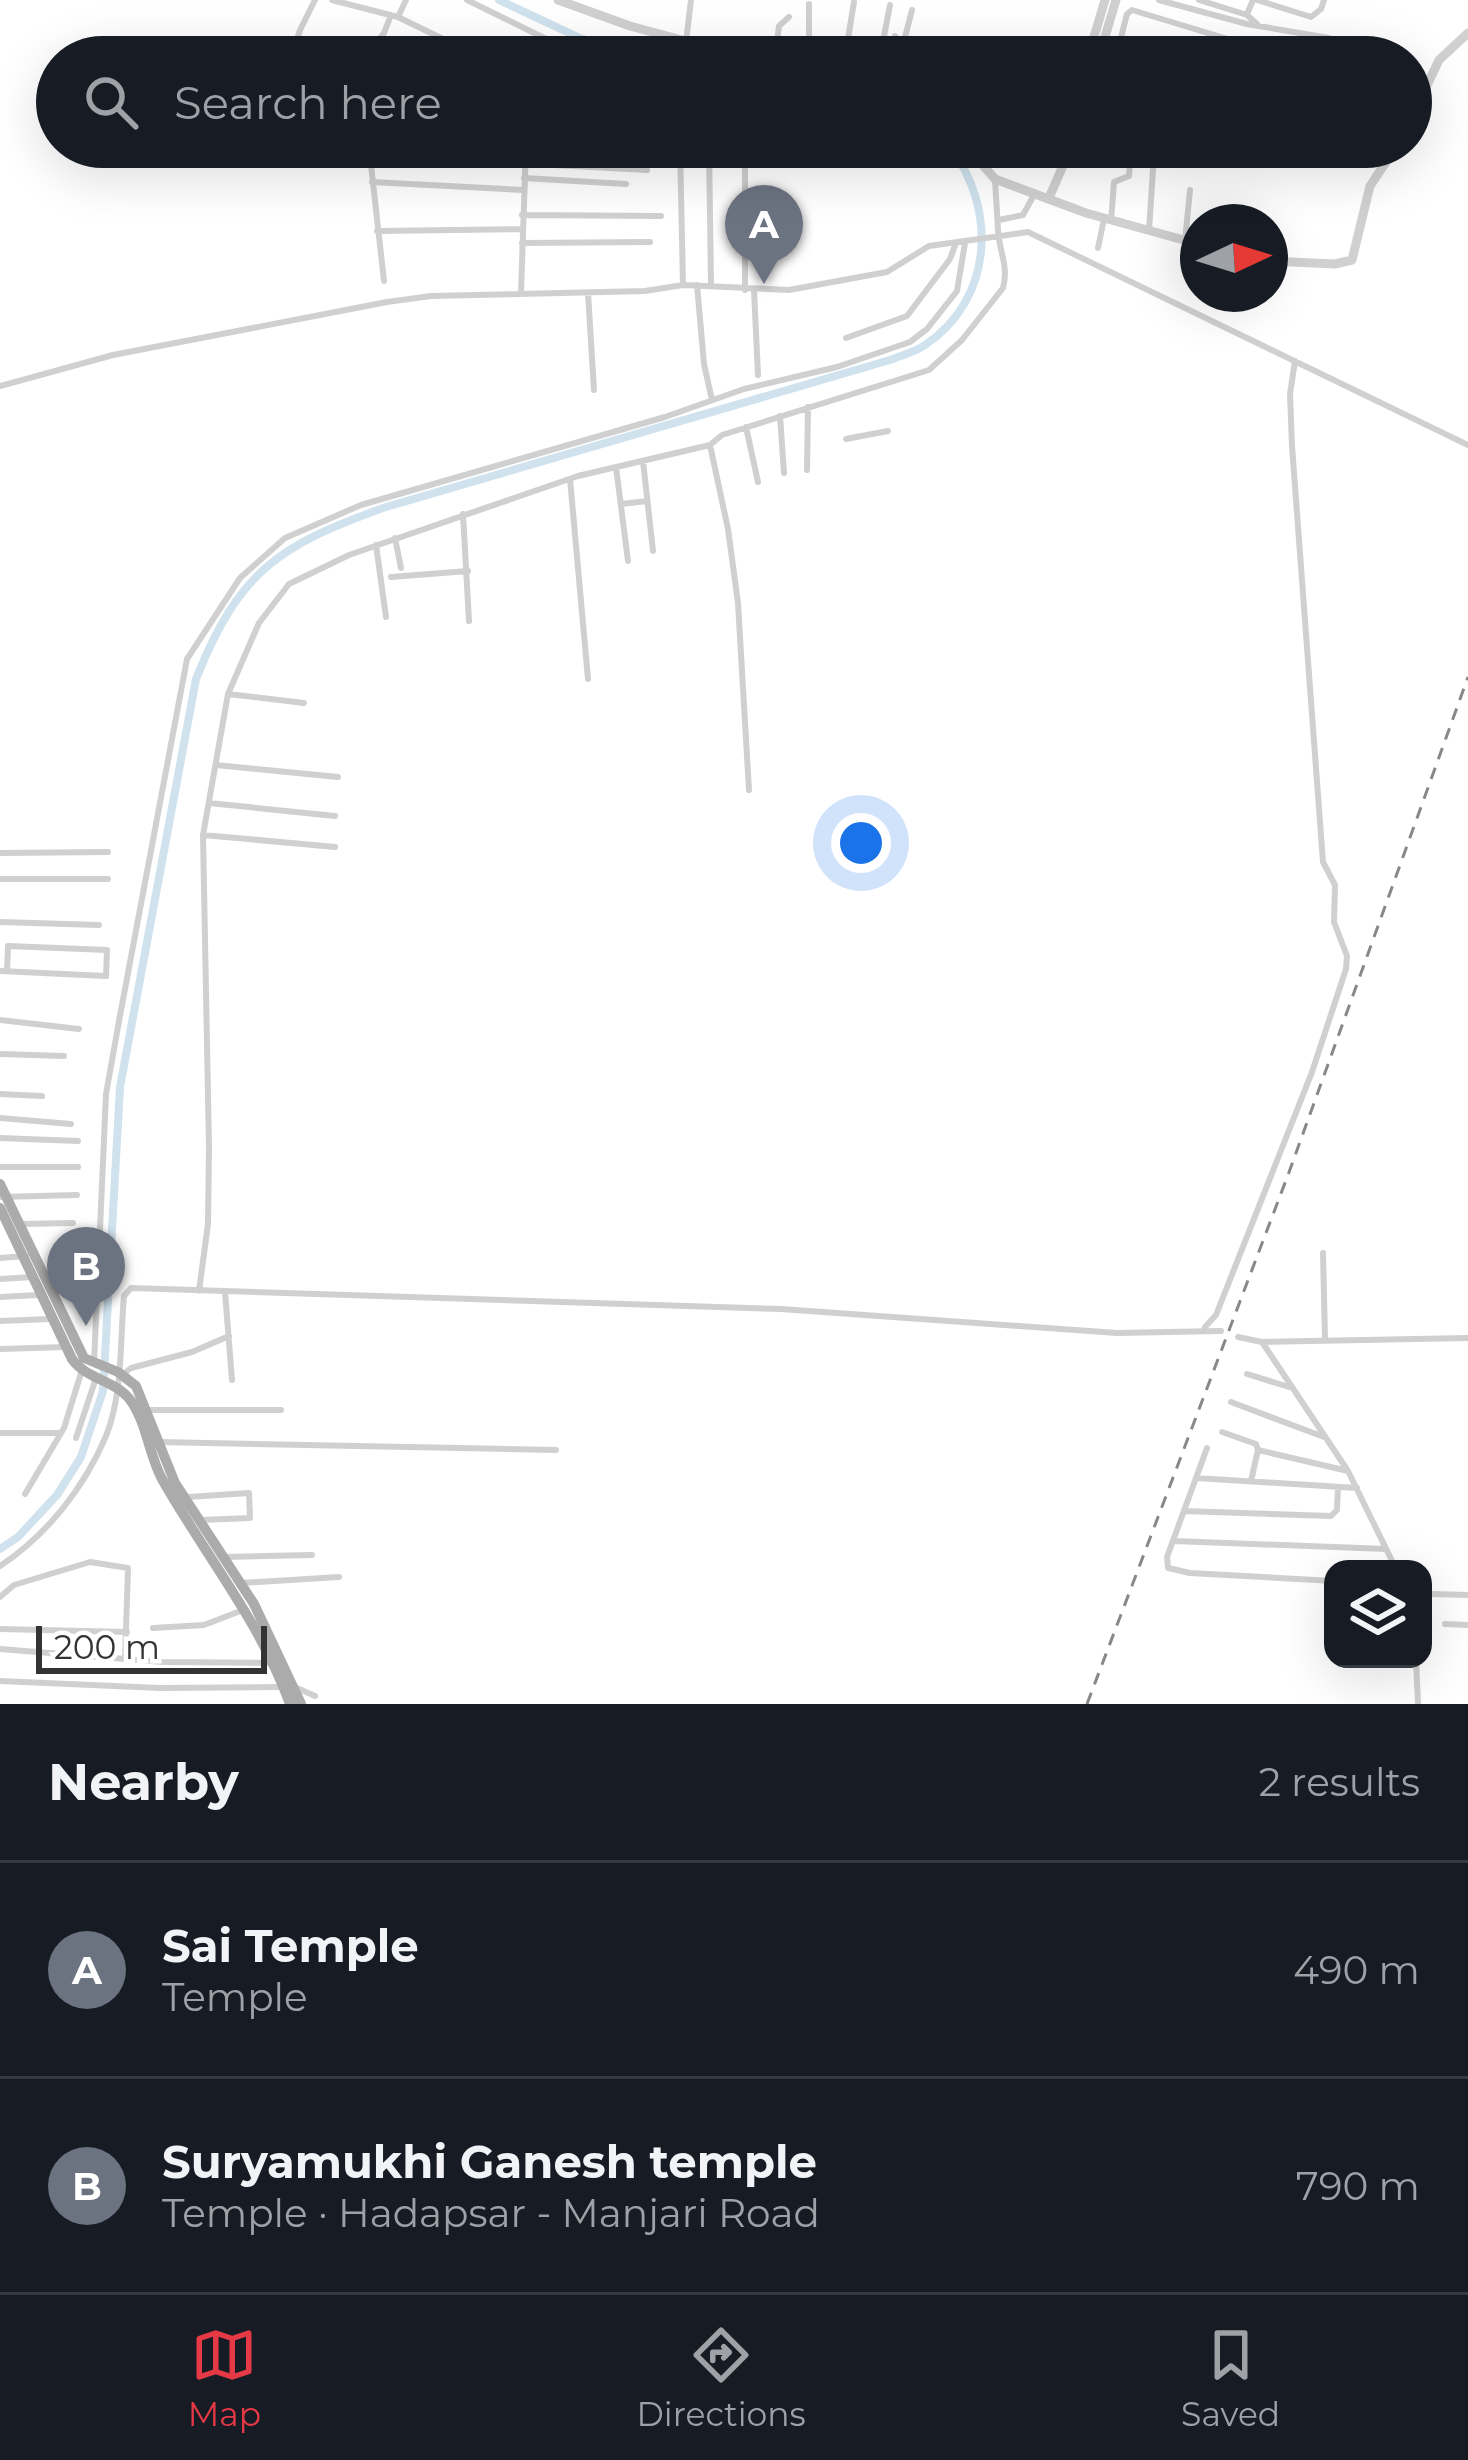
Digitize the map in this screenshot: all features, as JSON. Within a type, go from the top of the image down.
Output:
[{"type":"main road","points":[[1,1196],[18,1224],[34,1277],[66,1347],[106,1374],[136,1386],[147,1411],[157,1469],[271,1634],[290,1704]]},
{"type":"main road","points":[[1,1196],[79,1349],[135,1406],[219,1558]]},
{"type":"main road","points":[[236,1584],[273,1663],[301,1704]]},
{"type":"street","points":[[298,36],[315,0]]},
{"type":"street","points":[[332,0],[395,16],[436,36]]},
{"type":"street","points":[[382,36],[406,0]]},
{"type":"street","points":[[467,0],[540,36]]},
{"type":"street","points":[[558,0],[668,36]]},
{"type":"street","points":[[687,36],[691,0]]},
{"type":"street","points":[[1095,36],[1106,0]]},
{"type":"street","points":[[1105,36],[1116,0]]},
{"type":"street","points":[[1159,0],[1318,36]]},
{"type":"street","points":[[1199,0],[1237,11],[1246,19]]},
{"type":"street","points":[[1237,11],[1242,0]]},
{"type":"street","points":[[1246,19],[1255,0],[1311,16],[1324,0]]},
{"type":"street","points":[[848,36],[854,2]]},
{"type":"street","points":[[809,4],[809,36]]},
{"type":"street","points":[[885,36],[890,5]]},
{"type":"street","points":[[905,36],[912,10]]},
{"type":"street","points":[[1121,36],[1132,10],[1216,36]]},
{"type":"street","points":[[1191,29],[1196,11]]},
{"type":"street","points":[[778,36],[779,26],[789,17]]},
{"type":"street","points":[[1432,70],[1468,33]]},
{"type":"street","points":[[371,168],[384,281]]},
{"type":"street","points":[[520,294],[525,168]]},
{"type":"street","points":[[612,168],[647,170]]},
{"type":"street","points":[[680,168],[683,285]]},
{"type":"street","points":[[709,168],[711,284]]},
{"type":"street","points":[[746,168],[758,375]]},
{"type":"street","points":[[985,168],[994,179],[1108,220],[1180,240]]},
{"type":"street","points":[[1049,198],[1059,168]]},
{"type":"street","points":[[1099,248],[1114,182],[1130,176],[1130,168]]},
{"type":"street","points":[[1288,262],[1352,260],[1370,186],[1382,168]]},
{"type":"street","points":[[1149,231],[1154,169]]},
{"type":"street","points":[[524,178],[626,184]]},
{"type":"street","points":[[199,1292],[208,1224],[209,1148],[203,835],[228,694],[259,623],[289,584],[376,545],[569,479],[710,445],[722,435],[910,377],[940,360],[1003,288],[1006,267],[993,237],[998,220],[994,179]]},
{"type":"street","points":[[372,182],[524,190]]},
{"type":"street","points":[[1189,204],[1190,190]]},
{"type":"street","points":[[998,220],[1023,215],[1035,193]]},
{"type":"street","points":[[522,215],[661,215]]},
{"type":"street","points":[[377,231],[521,229]]},
{"type":"street","points":[[0,386],[112,355],[285,319],[430,296],[588,293],[711,284],[789,290],[873,277],[929,246],[1028,232],[1468,445]]},
{"type":"street","points":[[522,243],[650,242]]},
{"type":"street","points":[[846,338],[907,316],[950,259],[956,243]]},
{"type":"street","points":[[0,1566],[45,1531],[73,1495],[106,1434],[106,1094],[187,659],[241,578],[285,538],[361,505],[910,342],[927,329],[957,291],[965,243]]},
{"type":"street","points":[[697,285],[712,400]]},
{"type":"street","points":[[588,293],[594,390]]},
{"type":"street","points":[[1201,1330],[1214,1319],[1235,1270],[1312,1072],[1347,961],[1334,922],[1335,883],[1323,860],[1292,441],[1290,394],[1295,361]]},
{"type":"street","points":[[807,470],[808,407]]},
{"type":"street","points":[[780,416],[784,472]]},
{"type":"street","points":[[746,427],[758,482]]},
{"type":"street","points":[[846,439],[888,431]]},
{"type":"street","points":[[710,445],[738,603],[749,790]]},
{"type":"street","points":[[643,460],[653,551]]},
{"type":"street","points":[[616,467],[628,561]]},
{"type":"street","points":[[569,479],[587,680]]},
{"type":"street","points":[[620,504],[647,500]]},
{"type":"street","points":[[463,514],[469,621]]},
{"type":"street","points":[[395,538],[401,568]]},
{"type":"street","points":[[376,545],[386,617]]},
{"type":"street","points":[[392,577],[468,571]]},
{"type":"street","points":[[228,694],[304,703]]},
{"type":"street","points":[[216,765],[338,777]]},
{"type":"street","points":[[209,803],[334,816]]},
{"type":"street","points":[[203,835],[335,847]]},
{"type":"street","points":[[0,853],[108,852]]},
{"type":"street","points":[[0,879],[108,879]]},
{"type":"street","points":[[0,922],[100,925]]},
{"type":"street","points":[[8,946],[107,950],[106,976],[4,971],[8,946]]},
{"type":"street","points":[[0,1020],[80,1029]]},
{"type":"street","points":[[0,1054],[64,1056]]},
{"type":"street","points":[[0,1094],[42,1096]]},
{"type":"street","points":[[0,1118],[71,1124]]},
{"type":"street","points":[[0,1138],[78,1141]]},
{"type":"street","points":[[0,1167],[78,1167]]},
{"type":"street","points":[[1,1196],[77,1195]]},
{"type":"street","points":[[18,1224],[73,1222]]},
{"type":"street","points":[[0,1257],[27,1252]]},
{"type":"street","points":[[1323,1253],[1324,1340]]},
{"type":"street","points":[[0,1279],[34,1277]]},
{"type":"street","points":[[76,1438],[106,1374],[126,1290],[135,1287],[781,1309],[1118,1333],[1221,1331]]},
{"type":"street","points":[[225,1292],[232,1381]]},
{"type":"street","points":[[0,1298],[42,1294]]},
{"type":"street","points":[[0,1322],[53,1319]]},
{"type":"street","points":[[25,1494],[61,1433],[106,1374],[192,1352],[229,1336]]},
{"type":"street","points":[[1238,1336],[1262,1342],[1468,1338]]},
{"type":"street","points":[[1262,1342],[1348,1471],[1392,1560]]},
{"type":"street","points":[[0,1349],[66,1347]]},
{"type":"street","points":[[1246,1374],[1292,1388]]},
{"type":"street","points":[[1231,1402],[1325,1437]]},
{"type":"street","points":[[147,1411],[281,1410]]},
{"type":"street","points":[[1222,1432],[1256,1444],[1250,1481]]},
{"type":"street","points":[[0,1433],[61,1433]]},
{"type":"street","points":[[152,1443],[556,1450]]},
{"type":"street","points":[[1207,1448],[1173,1540],[1167,1562],[1173,1570],[1324,1580]]},
{"type":"street","points":[[1258,1450],[1348,1471]]},
{"type":"street","points":[[1196,1478],[1357,1488]]},
{"type":"street","points":[[1184,1511],[1331,1516],[1337,1510],[1338,1487]]},
{"type":"street","points":[[184,1498],[249,1493],[250,1518],[200,1520]]},
{"type":"street","points":[[1173,1540],[1386,1549]]},
{"type":"street","points":[[219,1558],[312,1555]]},
{"type":"street","points":[[0,1597],[14,1585],[90,1562],[128,1568],[125,1659]]},
{"type":"street","points":[[236,1584],[339,1577]]},
{"type":"street","points":[[1432,1594],[1468,1595]]},
{"type":"street","points":[[153,1628],[204,1625],[246,1608]]},
{"type":"street","points":[[1445,1624],[1468,1625]]},
{"type":"street","points":[[0,1630],[127,1633]]},
{"type":"street","points":[[0,1649],[206,1664],[273,1663]]},
{"type":"street","points":[[1416,1668],[1418,1704]]},
{"type":"street","points":[[0,1681],[160,1688],[289,1687],[315,1696]]},
{"type":"waterway","points":[[499,0],[576,36]]},
{"type":"waterway","points":[[0,1549],[18,1537],[57,1495],[81,1457],[103,1391],[120,1087],[196,679],[229,612],[267,567],[349,521],[890,360],[925,345],[948,326],[976,278],[981,224],[963,168]]},
{"type":"railway","points":[[1087,1704],[1288,1175],[1468,677]]},
{"type":"place","name":"Sai Temple","points":[[764,284]]},
{"type":"place","name":"Suryamukhi Ganesh temple","points":[[86,1326]]}]
